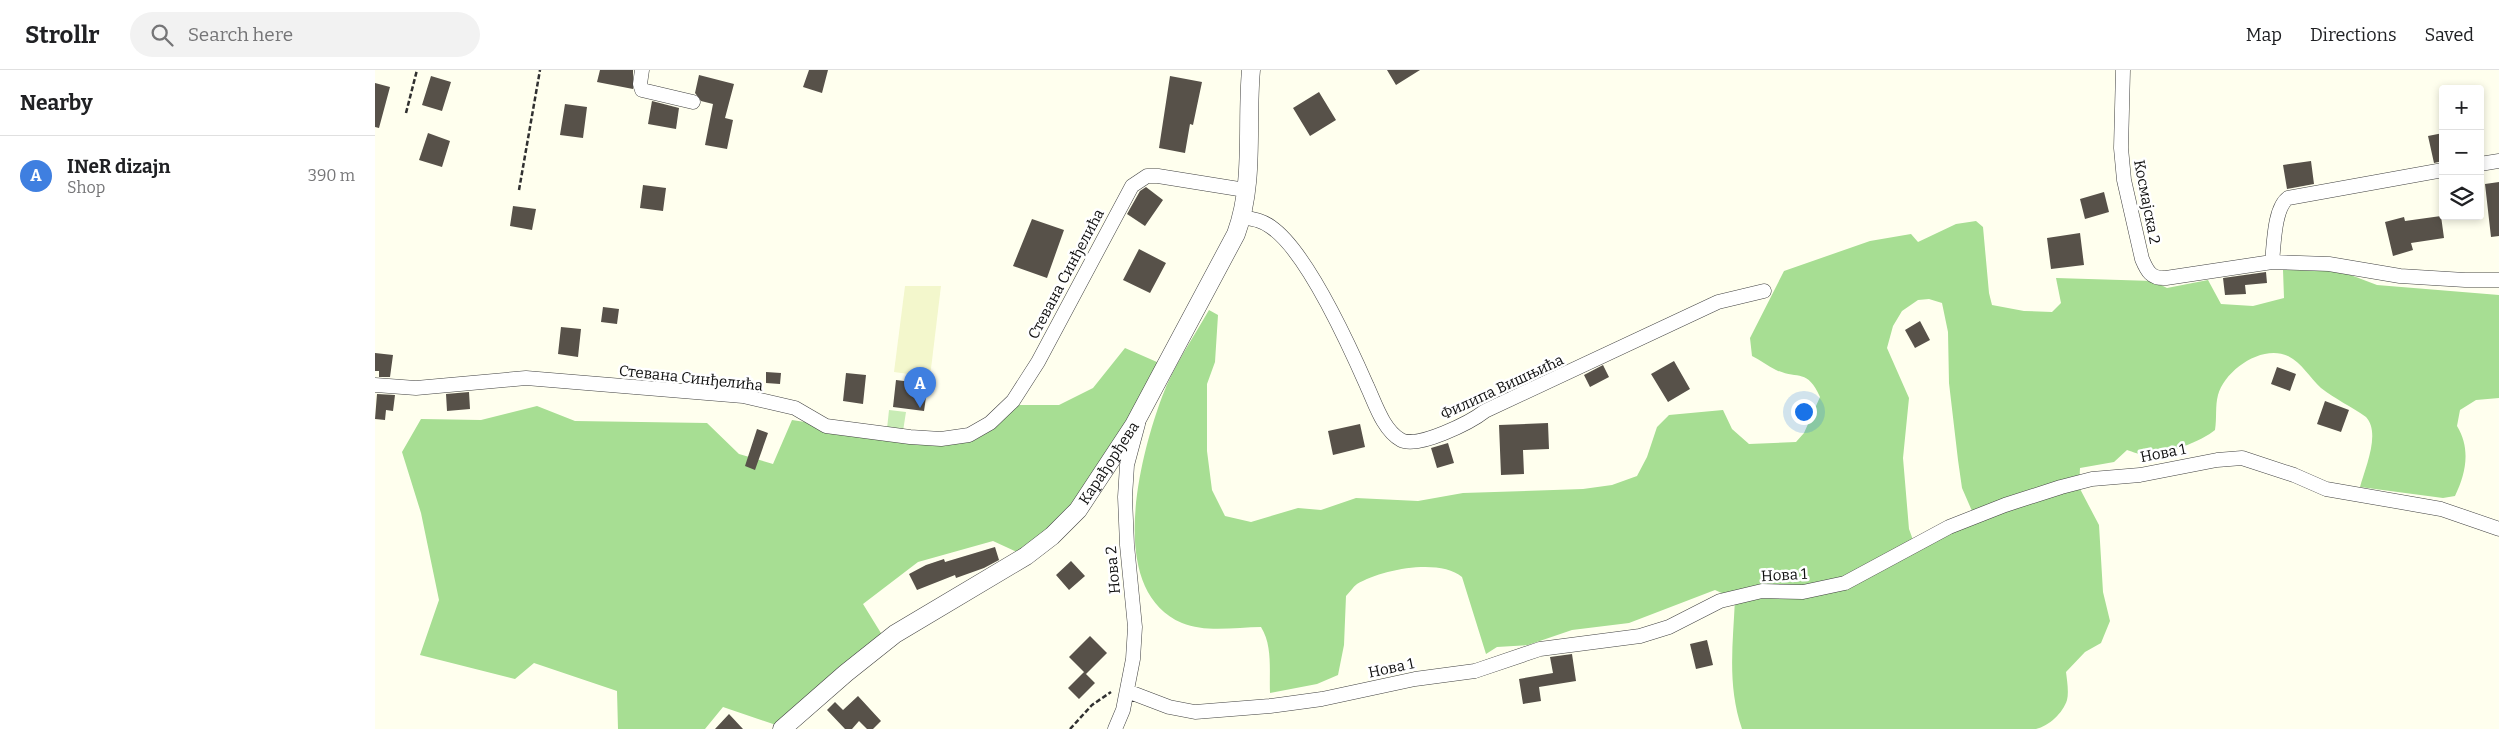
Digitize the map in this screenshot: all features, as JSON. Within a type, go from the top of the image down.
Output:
[{"type":"street","points":[[642,70],[640,84],[642,90],[693,102]]},
{"type":"street","name":"Карађорђева","points":[[782,729],[838,679],[895,634],[1002,571],[1051,536],[1078,510],[1090,494],[1143,408],[1226,255],[1242,217],[1248,170],[1251,70]]},
{"type":"street","name":"Космајска 2","points":[[2123,70],[2121,148],[2124,180],[2134,233],[2147,270],[2154,277],[2166,278],[2272,262],[2329,264],[2400,276],[2499,280]]},
{"type":"street","points":[[2484,163],[2499,161]]},
{"type":"street","points":[[2272,262],[2279,211],[2283,202],[2288,198],[2439,171]]},
{"type":"street","name":"Стевана Синђелића","points":[[375,385],[416,388],[526,378],[743,396],[795,408],[826,426],[941,439],[969,435],[990,423],[1013,401],[1038,362],[1133,186],[1147,176],[1158,176],[1245,190]]},
{"type":"street","name":"Филипа Вишњића","points":[[1242,217],[1262,221],[1271,226],[1290,246],[1347,340],[1388,428],[1401,440],[1407,442],[1439,434],[1471,422],[1485,411],[1718,302],[1764,291]]},
{"type":"street","name":"Нова 2","points":[[1115,729],[1127,691],[1133,659],[1135,627],[1127,545],[1127,465],[1143,408]]},
{"type":"street","name":"Нова 1","points":[[1127,691],[1169,706],[1195,712],[1270,706],[1322,699],[1415,679],[1475,671],[1540,649],[1640,636],[1669,627],[1720,601],[1762,591],[1803,592],[1845,583],[1949,527],[2005,505],[2092,479],[2140,475],[2217,460],[2242,458],[2294,475],[2327,489],[2441,509],[2499,529]]},
{"type":"path","points":[[406,113],[417,70]]},
{"type":"path","points":[[519,190],[540,70]]},
{"type":"path","points":[[1070,729],[1091,705],[1106,694],[1119,690],[1127,691]]},
{"type":"green space","points":[[1976,221],[1983,227],[1989,293],[1992,305],[2024,311],[2052,312],[2061,303],[2056,278],[2153,281],[2167,288],[2208,280],[2221,304],[2253,306],[2284,298],[2283,270],[2340,271],[2377,285],[2499,295],[2499,398],[2476,400],[2460,410],[2457,426],[2464,443],[2465,461],[2462,479],[2455,496],[2443,498],[2360,487],[2372,441],[2370,424],[2366,417],[2321,388],[2293,359],[2278,353],[2256,356],[2236,369],[2228,377],[2218,395],[2215,430],[2209,434],[2174,450],[2147,455],[2127,450],[2114,462],[2080,468],[2079,487],[2099,525],[2103,592],[2110,621],[2101,643],[2085,652],[2066,672],[2068,697],[2062,710],[2050,722],[2036,729],[1742,729],[1734,696],[1732,664],[1735,599],[1715,590],[1629,623],[1572,630],[1528,645],[1497,647],[1486,654],[1462,577],[1452,571],[1426,567],[1395,570],[1357,584],[1346,596],[1344,645],[1338,675],[1317,684],[1270,693],[1269,651],[1265,634],[1261,627],[1211,629],[1182,623],[1158,606],[1143,582],[1136,553],[1135,520],[1138,486],[1145,453],[1162,397],[1177,364],[1209,310],[1218,315],[1215,362],[1207,384],[1207,451],[1212,490],[1225,516],[1251,522],[1298,508],[1321,510],[1356,498],[1418,501],[1463,493],[1583,489],[1612,485],[1637,476],[1647,457],[1657,427],[1669,415],[1723,410],[1732,429],[1749,444],[1796,442],[1804,433],[1820,397],[1811,382],[1806,378],[1776,370],[1752,356],[1750,338],[1784,271],[1870,241],[1911,234],[1918,242],[1956,224]],"holes":[[[1929,299],[1942,303],[1948,332],[1949,383],[1962,488],[1972,511],[1913,540],[1909,529],[1903,458],[1909,398],[1887,348],[1893,326],[1902,311],[1918,300]]]},
{"type":"green space","points":[[905,286],[941,286],[930,377],[894,372]]},
{"type":"green space","points":[[1125,348],[1166,366],[1078,509],[1019,553],[993,541],[918,562],[863,604],[884,638],[779,726],[723,707],[705,729],[618,729],[617,691],[534,663],[515,679],[420,655],[439,600],[421,513],[402,452],[421,419],[481,420],[537,406],[575,421],[707,423],[739,454],[773,464],[792,420],[805,422],[826,433],[944,446],[975,440],[996,427],[1018,405],[1059,405],[1093,388]]},
{"type":"green space","points":[[889,410],[906,412],[903,431],[887,429]]},
{"type":"building","points":[[600,70],[633,70],[633,89],[597,82]]},
{"type":"building","points":[[809,70],[828,70],[822,93],[803,87]]},
{"type":"building","points":[[1387,70],[1420,70],[1396,85]]},
{"type":"building","points":[[699,75],[734,84],[725,118],[733,120],[727,149],[705,145],[713,104],[701,101],[695,93]]},
{"type":"building","points":[[431,76],[451,82],[442,111],[422,105]]},
{"type":"building","points":[[1170,76],[1202,82],[1193,125],[1190,124],[1185,153],[1159,148]]},
{"type":"building","points":[[375,83],[390,87],[379,128],[375,127]]},
{"type":"building","points":[[1319,92],[1336,120],[1310,136],[1293,108]]},
{"type":"building","points":[[652,101],[679,108],[676,129],[648,124]]},
{"type":"building","points":[[565,104],[587,107],[583,138],[560,135]]},
{"type":"building","points":[[428,133],[450,141],[442,167],[419,160]]},
{"type":"building","points":[[2439,134],[2439,162],[2434,163],[2428,136]]},
{"type":"building","points":[[2311,161],[2314,184],[2287,189],[2283,165]]},
{"type":"building","points":[[2499,182],[2499,236],[2491,237],[2485,184]]},
{"type":"building","points":[[643,185],[666,188],[663,211],[640,208]]},
{"type":"building","points":[[1146,187],[1163,200],[1145,226],[1127,214],[1140,191]]},
{"type":"building","points":[[2104,192],[2109,212],[2085,219],[2080,199]]},
{"type":"building","points":[[513,206],[536,209],[532,230],[510,226]]},
{"type":"building","points":[[2439,216],[2439,220],[2442,220],[2444,238],[2411,243],[2413,250],[2393,256],[2385,222],[2404,217],[2405,221]]},
{"type":"building","points":[[1032,219],[1064,230],[1047,278],[1013,266]]},
{"type":"building","points":[[2080,233],[2084,265],[2051,269],[2047,238]]},
{"type":"building","points":[[1139,249],[1166,263],[1150,293],[1123,280]]},
{"type":"building","points":[[2266,272],[2267,283],[2245,285],[2246,294],[2225,295],[2223,278]]},
{"type":"building","points":[[603,307],[619,309],[617,324],[601,322]]},
{"type":"building","points":[[1920,321],[1930,340],[1915,348],[1905,330]]},
{"type":"building","points":[[561,327],[581,329],[578,357],[558,354]]},
{"type":"building","points":[[375,353],[393,355],[390,377],[379,377],[379,371],[375,371]]},
{"type":"building","points":[[1674,361],[1690,389],[1668,402],[1651,374]]},
{"type":"building","points":[[1603,365],[1609,377],[1590,387],[1584,375]]},
{"type":"building","points":[[2277,367],[2296,374],[2290,391],[2271,384]]},
{"type":"building","points":[[766,372],[781,373],[780,384],[766,383]]},
{"type":"building","points":[[846,373],[866,375],[863,404],[843,401]]},
{"type":"building","points":[[896,380],[912,382],[910,394],[926,397],[924,411],[893,407]]},
{"type":"building","points":[[469,392],[470,409],[447,411],[446,394]]},
{"type":"building","points":[[377,394],[395,395],[393,411],[386,410],[385,420],[375,419]]},
{"type":"building","points":[[2325,401],[2349,410],[2341,432],[2317,424]]},
{"type":"building","points":[[1548,423],[1549,449],[1523,450],[1524,474],[1501,475],[1499,425]]},
{"type":"building","points":[[1360,424],[1365,447],[1333,455],[1328,431]]},
{"type":"building","points":[[757,429],[768,433],[755,470],[745,466]]},
{"type":"building","points":[[1448,443],[1454,463],[1437,468],[1431,448]]},
{"type":"building","points":[[995,547],[999,560],[984,568],[956,578],[955,575],[917,590],[909,574],[926,565],[944,559],[945,562]]},
{"type":"building","points":[[1071,561],[1085,576],[1069,590],[1056,575]]},
{"type":"building","points":[[1090,636],[1107,653],[1086,674],[1069,657]]},
{"type":"building","points":[[1707,640],[1713,665],[1696,669],[1690,644]]},
{"type":"building","points":[[1572,654],[1576,681],[1539,687],[1541,701],[1523,704],[1519,679],[1553,673],[1550,657]]},
{"type":"building","points":[[1084,672],[1095,683],[1079,699],[1068,688]]},
{"type":"building","points":[[858,696],[881,721],[873,729],[867,729],[859,721],[852,729],[845,729],[827,710],[835,702],[843,710]]},
{"type":"building","points":[[729,714],[743,729],[715,729]]},
{"type":"place","name":"INeR dizajn","points":[[920,408]]}]
